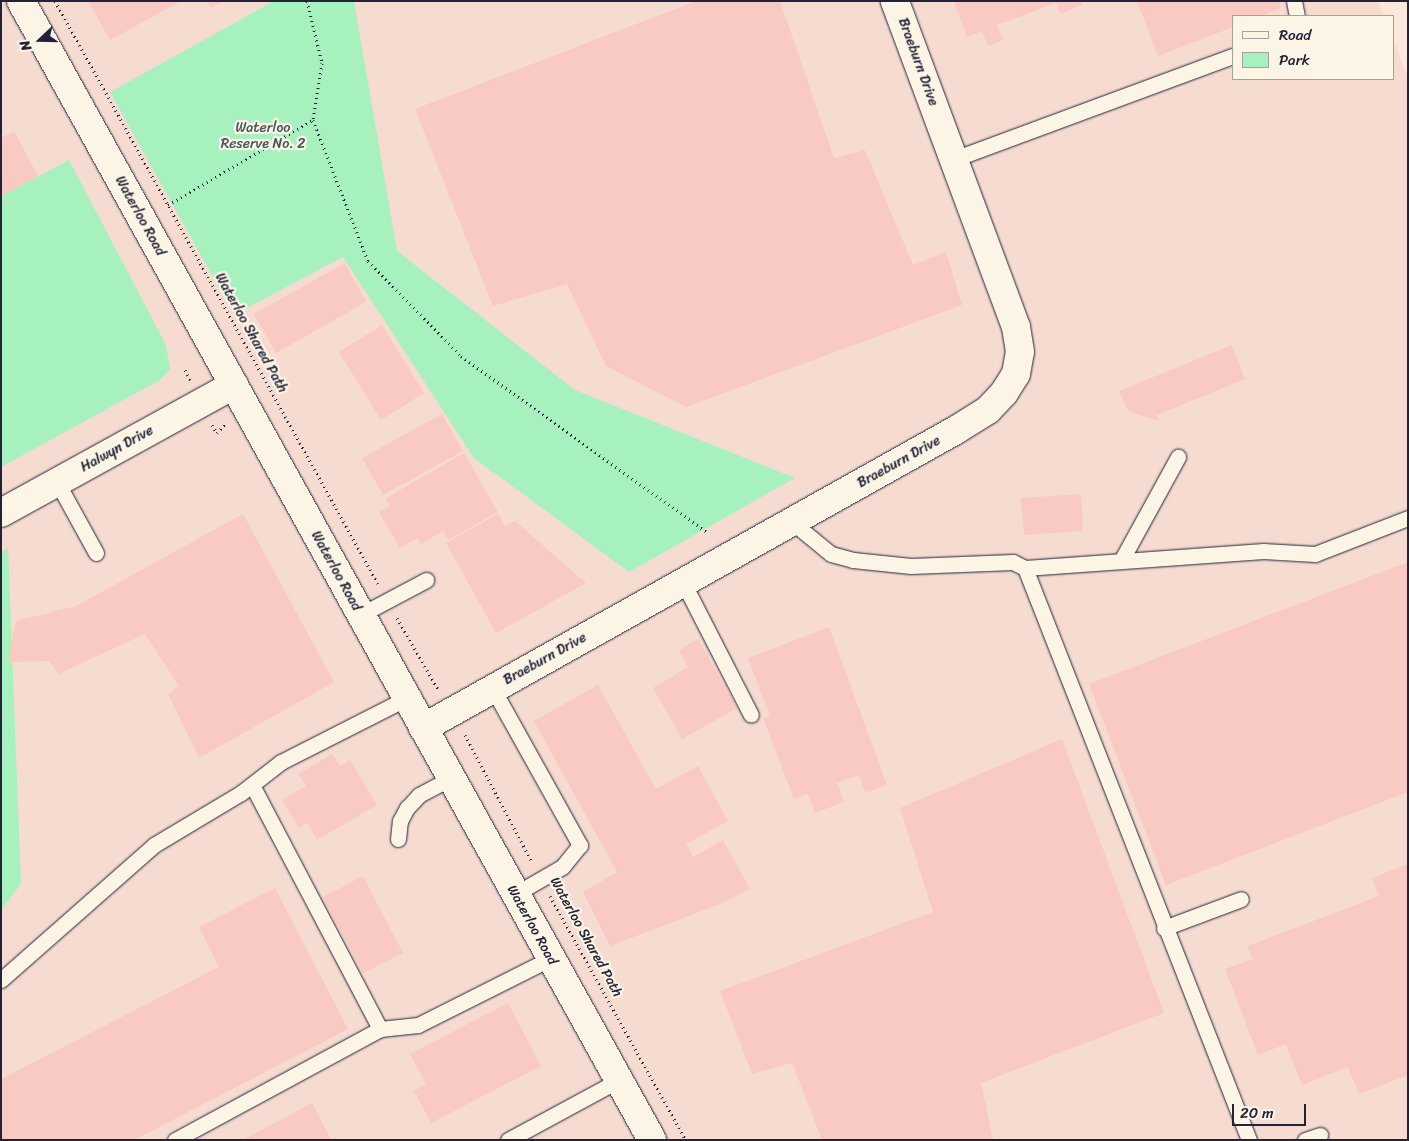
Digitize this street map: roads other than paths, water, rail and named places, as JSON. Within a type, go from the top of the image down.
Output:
[{"type":"street","name":"Waterloo Road","points":[[20,1],[652,1140]]},
{"type":"street","name":"Braeburn Drive","points":[[423,728],[988,410],[1016,374],[1020,352],[1016,327],[895,1]]},
{"type":"street","name":"Halwyn Drive","points":[[1,513],[234,385]]},
{"type":"lane","points":[[1294,1],[1297,15]]},
{"type":"lane","points":[[954,159],[1232,56]]},
{"type":"lane","points":[[1121,561],[1178,457]]},
{"type":"lane","points":[[57,482],[96,553]]},
{"type":"lane","points":[[792,522],[832,554],[853,560],[911,566],[1013,562],[1024,568],[1263,550],[1315,554],[1408,518]]},
{"type":"lane","points":[[1024,568],[1249,1140]]},
{"type":"lane","points":[[360,614],[426,580]]},
{"type":"lane","points":[[683,582],[752,715]]},
{"type":"lane","points":[[493,689],[580,845],[562,867],[515,894]]},
{"type":"lane","points":[[1,980],[154,846],[252,785],[281,762],[406,698]]},
{"type":"lane","points":[[398,839],[400,821],[407,808],[419,795],[451,778]]},
{"type":"lane","points":[[252,785],[380,1029]]},
{"type":"lane","points":[[1164,928],[1241,899]]},
{"type":"lane","points":[[175,1140],[380,1029],[418,1025],[551,958]]},
{"type":"lane","points":[[508,1140],[619,1080]]},
{"type":"lane","points":[[1305,1140],[1320,1135]]},
{"type":"park label","name":"Waterloo Reserve No. 2","points":[[263,136]]}]
